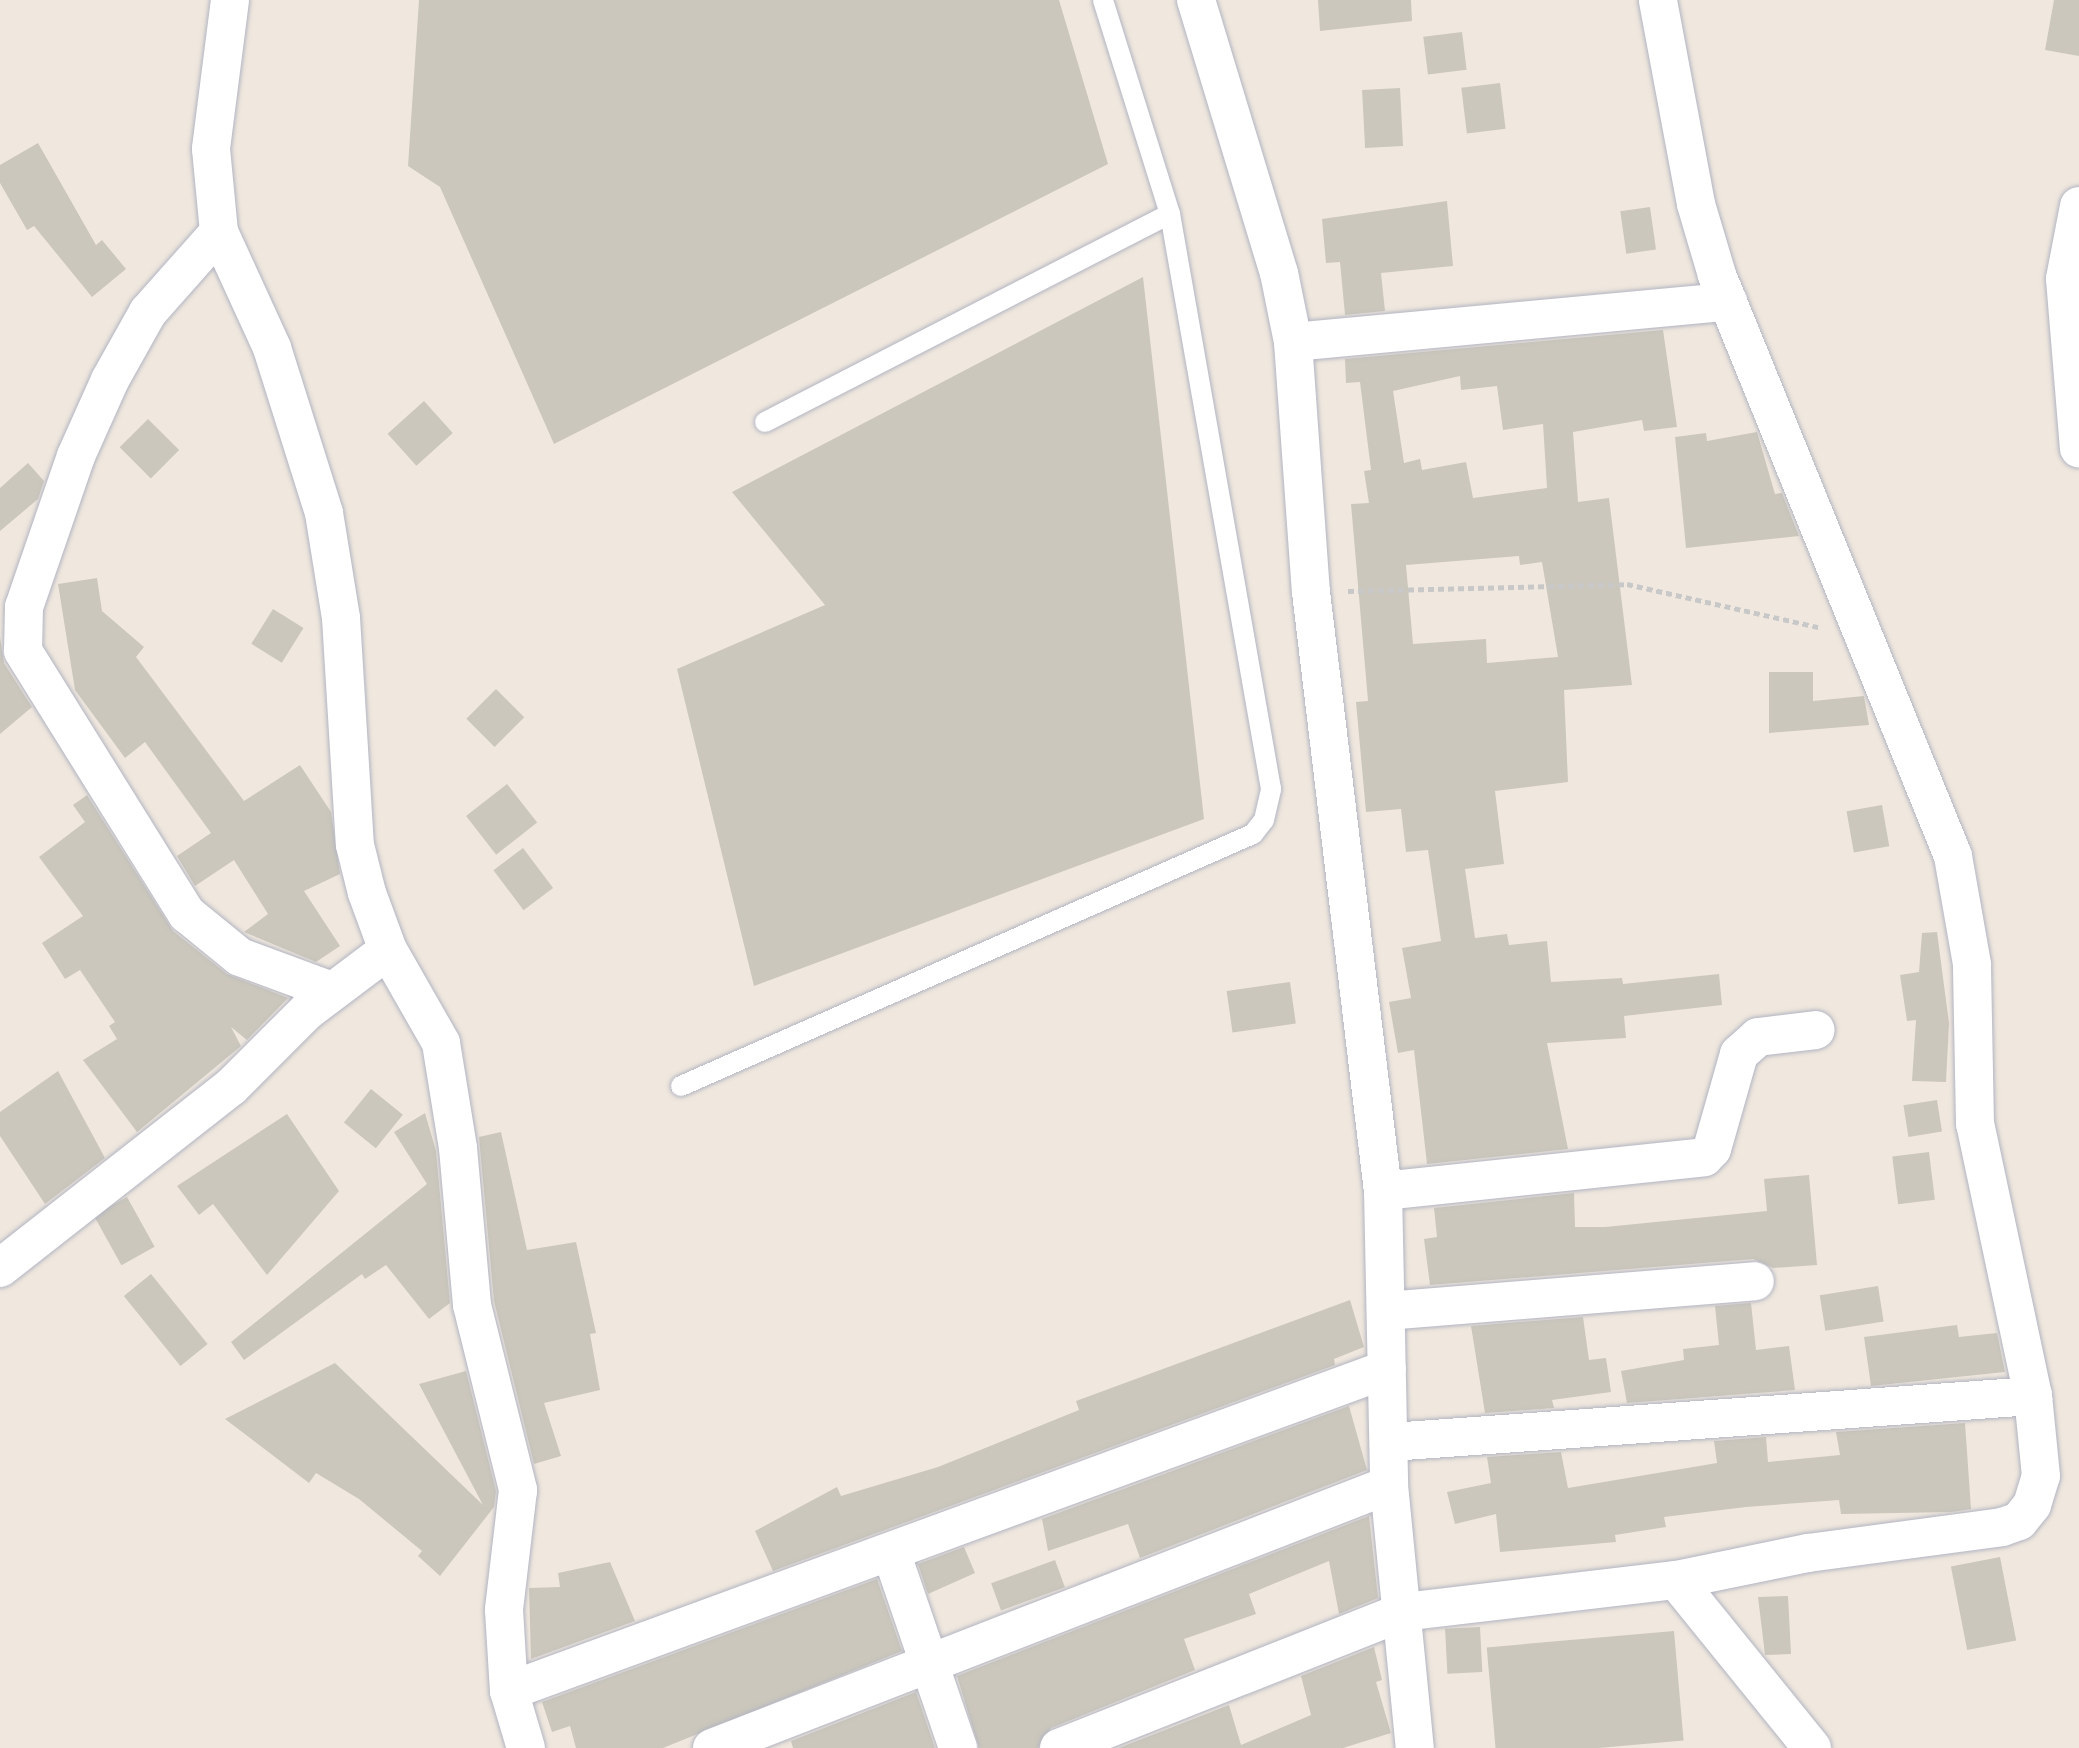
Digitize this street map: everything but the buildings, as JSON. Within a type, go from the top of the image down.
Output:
[{"type":"street","points":[[230,0],[211,149],[219,232],[272,348],[324,513],[341,618],[355,845],[388,950],[441,1043],[458,1148],[472,1305],[515,1469],[519,1508],[504,1610],[509,1691],[526,1748]]},
{"type":"street","points":[[1196,0],[1279,273],[1293,342],[1311,592],[1383,1191],[1391,1442],[1389,1485],[1403,1612],[1403,1744]]},
{"type":"street","points":[[1059,1748],[1403,1612],[1676,1580],[2019,1521],[2032,1505],[2041,1476],[2033,1396],[1975,1124],[1972,964],[1953,856],[1728,302],[1696,204],[1658,0]]},
{"type":"street","points":[[2079,206],[2065,279],[2079,448]]},
{"type":"street","points":[[219,232],[148,312],[110,380],[76,456],[24,607],[23,651],[187,914],[240,957],[332,991]]},
{"type":"street","points":[[1293,342],[1728,302]]},
{"type":"street","points":[[0,1268],[231,1087],[332,991],[388,950]]},
{"type":"street","points":[[1383,1191],[1704,1157],[1739,1054],[1758,1037],[1816,1030]]},
{"type":"street","points":[[1386,1311],[1755,1281]]},
{"type":"street","points":[[509,1691],[1387,1369]]},
{"type":"street","points":[[1391,1442],[2033,1396]]},
{"type":"street","points":[[712,1748],[1389,1485]]},
{"type":"street","points":[[891,1552],[926,1666],[958,1748]]},
{"type":"street","points":[[1676,1580],[1812,1748]]},
{"type":"lane","points":[[681,1086],[1253,834],[1264,820],[1271,789],[1170,214],[1103,0]]},
{"type":"lane","points":[[765,422],[1170,214]]},
{"type":"path","points":[[1311,592],[1627,584],[1863,635]]}]
